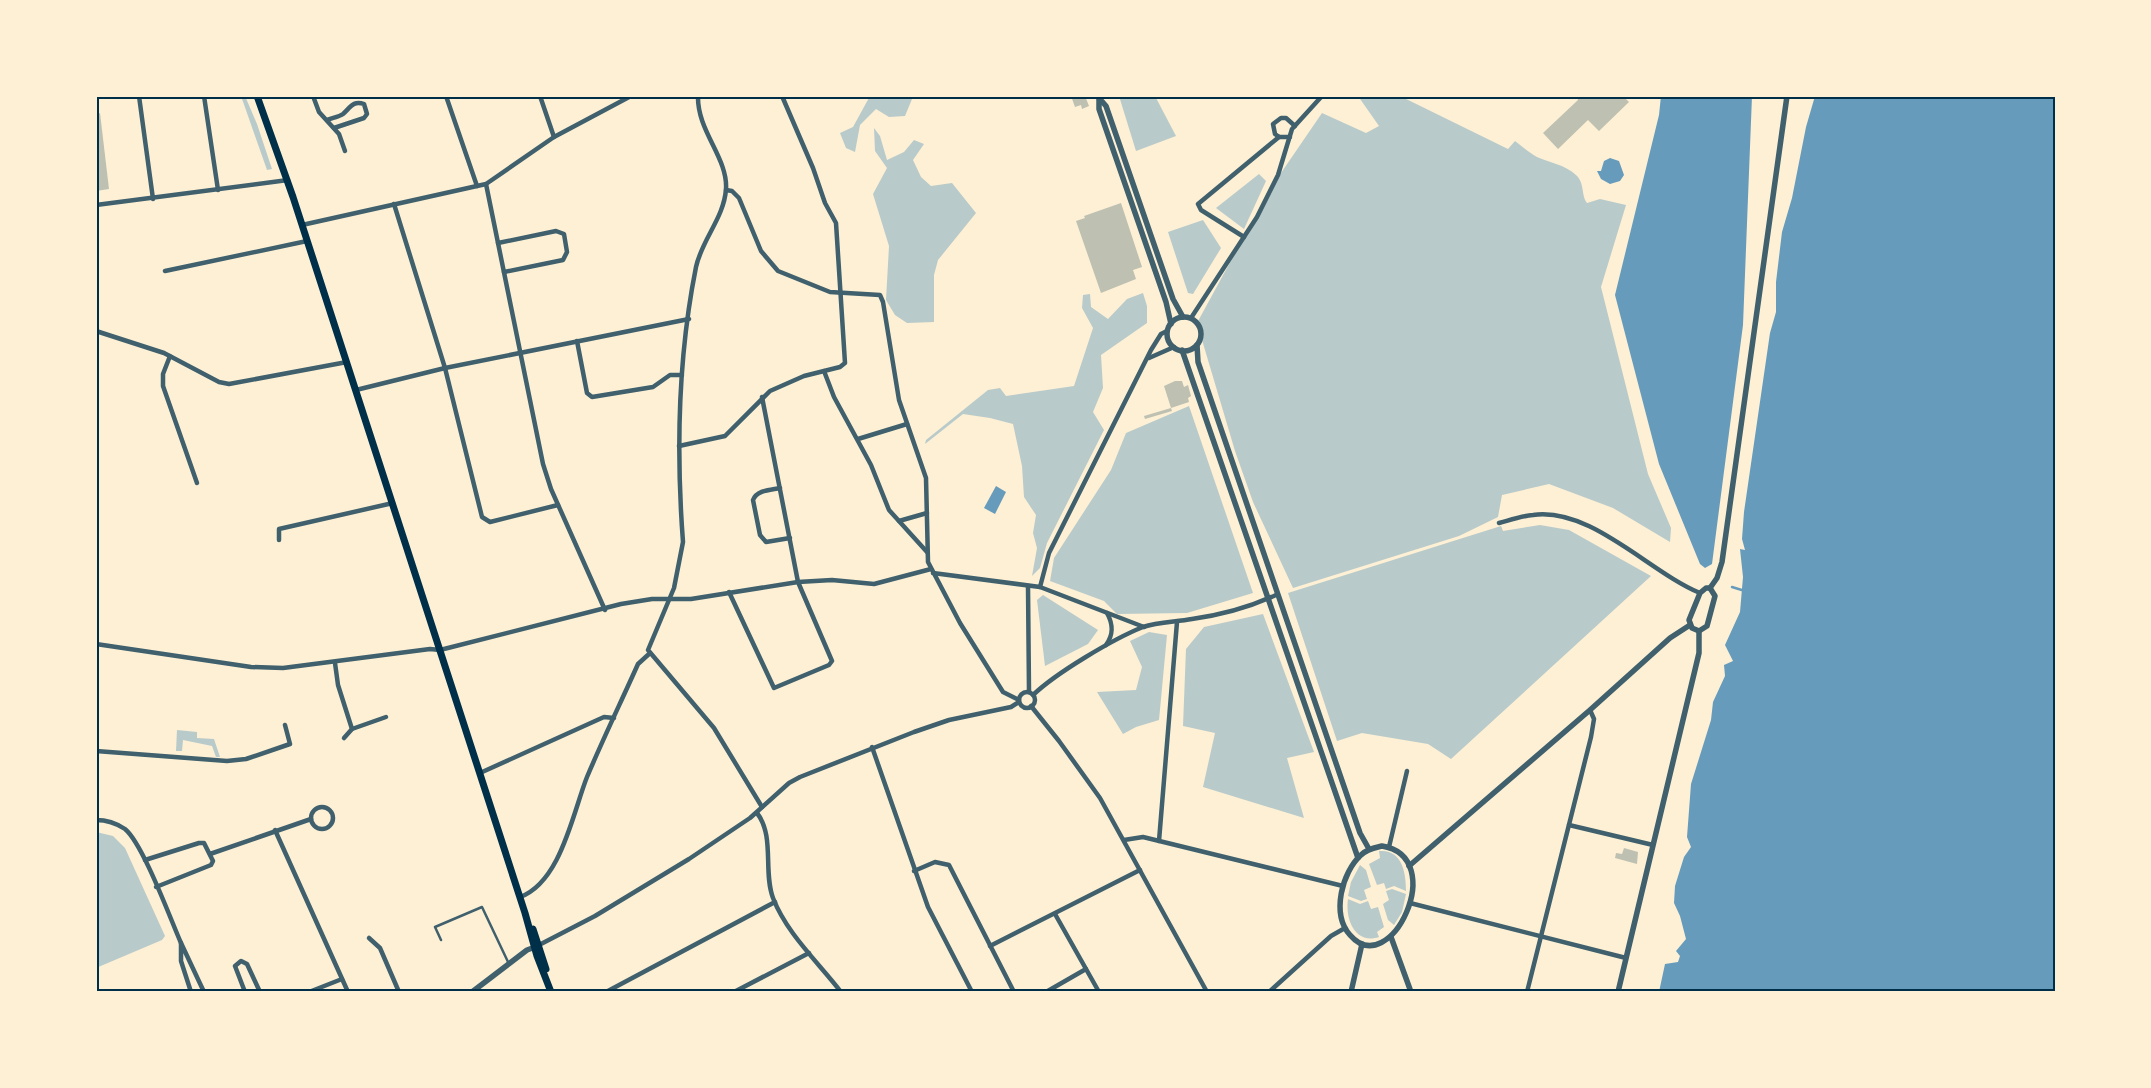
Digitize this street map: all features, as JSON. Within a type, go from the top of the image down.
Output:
[{"type":"main road","points":[[257,96],[288,180],[550,989]]},
{"type":"street","points":[[140,96],[152,199]]},
{"type":"street","points":[[204,96],[218,190]]},
{"type":"street","points":[[313,96],[319,112],[339,134],[345,151]]},
{"type":"street","points":[[446,96],[478,186]]},
{"type":"street","points":[[540,96],[554,137]]},
{"type":"street","points":[[302,225],[486,184],[554,137],[632,96]]},
{"type":"street","points":[[698,96],[699,116],[725,177],[726,190],[721,212],[697,264],[682,375],[679,446],[684,542],[677,580],[648,647],[649,654],[714,728],[762,807]]},
{"type":"street","points":[[679,446],[725,436],[737,427],[762,397],[790,381],[840,367],[845,363],[839,294],[836,223],[825,203],[813,168],[782,96]]},
{"type":"street","points":[[1191,318],[1244,237],[1278,175],[1295,126],[1322,96]]},
{"type":"street","points":[[1710,588],[1717,578],[1722,562],[1787,96]]},
{"type":"street","points":[[1099,97],[1106,106],[1173,299],[1183,317]]},
{"type":"street","points":[[1099,97],[1099,108],[1166,302],[1170,324],[1167,331],[1169,342],[1174,347],[1182,350],[1197,345]]},
{"type":"street","points":[[326,120],[342,115],[349,106],[359,102],[364,104],[367,114],[364,118],[334,128]]},
{"type":"street","points":[[1278,137],[1273,128],[1276,120],[1286,118],[1295,126]]},
{"type":"street","points":[[1244,237],[1202,210],[1198,204],[1278,137],[1290,137]]},
{"type":"street","points":[[96,205],[288,180]]},
{"type":"street","points":[[486,184],[543,464],[558,504],[606,610]]},
{"type":"street","points":[[726,190],[732,191],[739,198],[761,251],[771,264],[788,276],[839,294],[876,294],[880,296],[883,302],[899,400],[926,478],[927,552],[932,571],[1003,692],[1019,701],[1024,707],[1031,706]]},
{"type":"street","points":[[394,204],[445,368],[480,514],[484,520],[490,522],[558,504]]},
{"type":"street","points":[[498,243],[556,231],[564,234],[567,252],[563,260],[504,272]]},
{"type":"street","points":[[165,271],[307,241]]},
{"type":"street","points":[[1170,324],[1183,317],[1191,318],[1200,329],[1201,337],[1197,345],[1198,362],[1276,595],[1360,833],[1369,849]]},
{"type":"street","points":[[356,390],[445,368],[689,319]]},
{"type":"street","points":[[96,331],[170,356],[219,382],[229,384],[347,362]]},
{"type":"street","points":[[1040,587],[1049,553],[1161,334],[1167,331]]},
{"type":"street","points":[[577,341],[587,393],[592,397],[653,386],[670,375],[682,375]]},
{"type":"street","points":[[1149,358],[1174,347]]},
{"type":"street","points":[[1182,350],[1358,858]]},
{"type":"street","points":[[170,356],[162,379],[163,386],[197,482]]},
{"type":"street","points":[[824,371],[834,397],[858,439],[878,481],[886,505],[927,552]]},
{"type":"street","points":[[729,592],[772,685],[778,688],[829,665],[832,661],[798,582],[762,397]]},
{"type":"street","points":[[858,439],[907,424]]},
{"type":"street","points":[[780,488],[758,493],[753,500],[760,535],[766,542],[790,538]]},
{"type":"street","points":[[279,540],[279,528],[393,503]]},
{"type":"street","points":[[899,522],[927,513]]},
{"type":"street","points":[[1499,523],[1533,514],[1563,518],[1583,524],[1700,593]]},
{"type":"street","points":[[96,644],[251,667],[283,668],[335,663],[430,649],[440,650],[606,610],[622,604],[670,598],[691,599],[798,582],[832,580],[874,584],[932,571],[1040,587],[1144,627]]},
{"type":"street","points":[[1028,586],[1031,694],[1034,700],[1031,706]]},
{"type":"street","points":[[1699,632],[1690,625],[1689,620],[1700,593],[1704,588],[1710,588]]},
{"type":"street","points":[[1699,632],[1705,629],[1708,623],[1715,596],[1710,588]]},
{"type":"street","points":[[472,992],[537,946],[595,916],[645,886],[757,813],[789,783],[800,777],[872,747],[949,720],[1011,707],[1019,701],[1022,694],[1031,694],[1103,648],[1144,627],[1211,616],[1276,595]]},
{"type":"street","points":[[1103,648],[1110,638],[1112,628],[1106,612]]},
{"type":"street","points":[[1160,841],[1177,622]]},
{"type":"street","points":[[1409,866],[1590,710],[1670,638],[1690,625]]},
{"type":"street","points":[[1618,992],[1699,653],[1699,632]]},
{"type":"street","points":[[520,897],[535,889],[557,858],[578,810],[587,777],[638,664],[649,654]]},
{"type":"street","points":[[335,663],[338,685],[352,729]]},
{"type":"street","points":[[1031,706],[1081,770],[1124,840],[1207,992]]},
{"type":"street","points":[[1527,992],[1591,737],[1594,719],[1590,710]]},
{"type":"street","points":[[344,738],[352,729],[386,717]]},
{"type":"street","points":[[480,773],[604,717],[614,718]]},
{"type":"street","points":[[96,751],[220,761],[246,759],[290,744],[285,725]]},
{"type":"street","points":[[872,747],[928,907],[972,992]]},
{"type":"street","points":[[1389,847],[1407,770]]},
{"type":"street","points":[[327,807],[333,822],[315,828],[311,819],[313,811],[327,807]]},
{"type":"street","points":[[757,813],[765,825],[771,888],[775,902],[787,924],[841,992]]},
{"type":"street","points":[[210,854],[311,819]]},
{"type":"street","points":[[96,820],[109,821],[124,829],[137,843],[204,992]]},
{"type":"street","points":[[1569,825],[1653,845]]},
{"type":"street","points":[[275,830],[348,992]]},
{"type":"street","points":[[1124,840],[1143,837],[1343,886]]},
{"type":"street","points":[[144,860],[202,842],[206,845],[212,863],[207,868],[156,887]]},
{"type":"street","points":[[1382,846],[1389,847],[1404,857],[1409,866],[1413,889],[1410,903],[1402,922],[1391,937],[1380,944],[1362,944],[1354,939],[1345,928],[1341,907],[1343,886],[1351,866],[1358,858],[1369,849],[1382,846]]},
{"type":"street","points":[[914,871],[935,862],[949,866],[1014,992]]},
{"type":"street","points":[[990,946],[1140,870]]},
{"type":"street","points":[[606,992],[775,902]]},
{"type":"street","points":[[1410,903],[1626,958]]},
{"type":"street","points":[[1055,914],[1099,992]]},
{"type":"street","points":[[1269,992],[1331,936],[1345,928]]},
{"type":"street","points":[[1391,937],[1411,992]]},
{"type":"street","points":[[369,938],[380,948],[399,992]]},
{"type":"street","points":[[181,943],[181,961],[191,992]]},
{"type":"street","points":[[1351,992],[1362,944]]},
{"type":"street","points":[[734,992],[809,953]]},
{"type":"street","points":[[245,992],[235,966],[241,961],[248,964],[260,992]]},
{"type":"street","points":[[1046,992],[1086,969]]},
{"type":"street","points":[[309,992],[342,978]]},
{"type":"lane","points":[[440,940],[435,927],[482,907],[509,964]]},
{"type":"shaded area","points":[[241,96],[245,96],[257,124],[272,169],[267,170]]},
{"type":"shaded area","points":[[870,96],[911,96],[912,99],[905,116],[889,117],[876,109],[860,125],[855,152],[846,148],[840,133],[853,127]]},
{"type":"shaded area","points":[[1119,96],[1155,96],[1176,136],[1136,151]]},
{"type":"shaded area","points":[[1358,96],[1400,96],[1508,149],[1515,141],[1534,155],[1562,166],[1576,175],[1581,182],[1587,203],[1600,199],[1626,205],[1601,287],[1648,474],[1671,528],[1670,542],[1613,508],[1549,484],[1502,495],[1498,517],[1459,536],[1293,588],[1253,502],[1235,451],[1197,323],[1270,189],[1322,113],[1366,133],[1379,126]]},
{"type":"shaded area","points":[[874,128],[880,136],[887,160],[904,152],[914,140],[924,144],[913,160],[921,177],[931,186],[952,183],[976,213],[938,260],[934,275],[934,322],[907,323],[895,315],[886,300],[889,246],[873,194],[887,168],[875,151]]},
{"type":"shaded area","points":[[1259,174],[1266,181],[1244,229],[1216,208]]},
{"type":"shaded area","points":[[1203,220],[1221,248],[1193,294],[1188,293],[1168,232]]},
{"type":"shaded area","points":[[1143,293],[1147,306],[1147,323],[1101,355],[1103,388],[1093,412],[1104,430],[1047,543],[1040,568],[1032,576],[1037,548],[1033,533],[1036,515],[1024,497],[1022,466],[1013,424],[963,414],[925,444],[926,440],[988,390],[1000,388],[1006,396],[1074,386],[1093,328],[1082,308],[1083,295],[1090,294],[1091,307],[1108,319],[1127,299]]},
{"type":"shaded area","points":[[1189,406],[1253,593],[1187,613],[1117,614],[1104,601],[1050,581],[1054,558],[1111,470],[1126,433]]},
{"type":"shaded area","points":[[1540,525],[1569,530],[1651,576],[1451,759],[1428,744],[1362,733],[1337,741],[1288,593],[1501,526],[1503,531]]},
{"type":"shaded area","points":[[1043,595],[1098,630],[1088,644],[1045,666],[1037,600]]},
{"type":"shaded area","points":[[1263,614],[1314,752],[1287,758],[1304,818],[1203,787],[1215,733],[1183,726],[1186,649],[1204,627]]},
{"type":"shaded area","points":[[1149,632],[1167,635],[1159,720],[1136,727],[1123,734],[1097,692],[1136,690],[1142,667],[1130,641]]},
{"type":"shaded area","points":[[177,730],[197,732],[197,738],[214,739],[220,757],[216,757],[212,746],[183,740],[182,751],[176,751]]},
{"type":"shaded area","points":[[96,832],[113,836],[125,848],[165,936],[162,940],[96,968]]},
{"type":"shaded area","points":[[1379,851],[1387,851],[1398,858],[1404,869],[1406,891],[1394,886],[1386,889],[1384,883],[1377,885],[1369,864],[1380,858]]},
{"type":"shaded area","points":[[1360,865],[1366,870],[1371,887],[1364,890],[1367,899],[1361,901],[1348,896],[1351,882]]},
{"type":"shaded area","points":[[1392,889],[1406,894],[1402,912],[1394,925],[1388,920],[1383,904],[1389,900],[1386,891]]},
{"type":"shaded area","points":[[1348,899],[1360,904],[1368,901],[1371,909],[1378,907],[1384,927],[1377,932],[1379,937],[1364,937],[1353,929],[1348,914]]},
{"type":"water","points":[[1661,96],[1752,96],[1743,325],[1712,564],[1705,568],[1700,564],[1659,464],[1615,295],[1659,115]]},
{"type":"water","points":[[1815,96],[2055,96],[2055,992],[1659,992],[1665,964],[1678,962],[1680,956],[1676,951],[1686,939],[1680,916],[1674,903],[1675,886],[1684,857],[1691,847],[1687,837],[1691,784],[1711,720],[1713,702],[1725,676],[1724,665],[1733,661],[1725,645],[1740,612],[1743,577],[1740,549],[1745,550],[1742,539],[1744,512],[1770,333],[1776,312],[1776,282],[1782,232],[1792,198],[1806,127]]},
{"type":"water","points":[[1610,158],[1619,161],[1624,175],[1620,181],[1610,184],[1601,179],[1597,171],[1601,171],[1604,161]]},
{"type":"water","points":[[996,486],[1006,492],[995,514],[984,508]]},
{"type":"building","points":[[1071,96],[1085,96],[1089,106],[1082,109],[1081,105],[1075,107]]},
{"type":"building","points":[[1577,96],[1628,96],[1626,99],[1629,102],[1599,131],[1588,120],[1558,149],[1543,133],[1578,100]]},
{"type":"building","points":[[100,113],[109,189],[96,191],[96,115]]},
{"type":"building","points":[[1121,203],[1142,267],[1133,270],[1136,279],[1101,293],[1076,221],[1085,218],[1084,216]]},
{"type":"building","points":[[1175,381],[1182,381],[1184,387],[1188,385],[1191,396],[1188,398],[1189,402],[1171,408],[1164,386]]},
{"type":"building","points":[[1171,408],[1172,411],[1145,419],[1144,416]]},
{"type":"building","points":[[1624,848],[1638,852],[1637,864],[1615,858],[1616,853],[1622,854]]},
{"type":"waterway","points":[[1732,587],[1745,591]]}]
